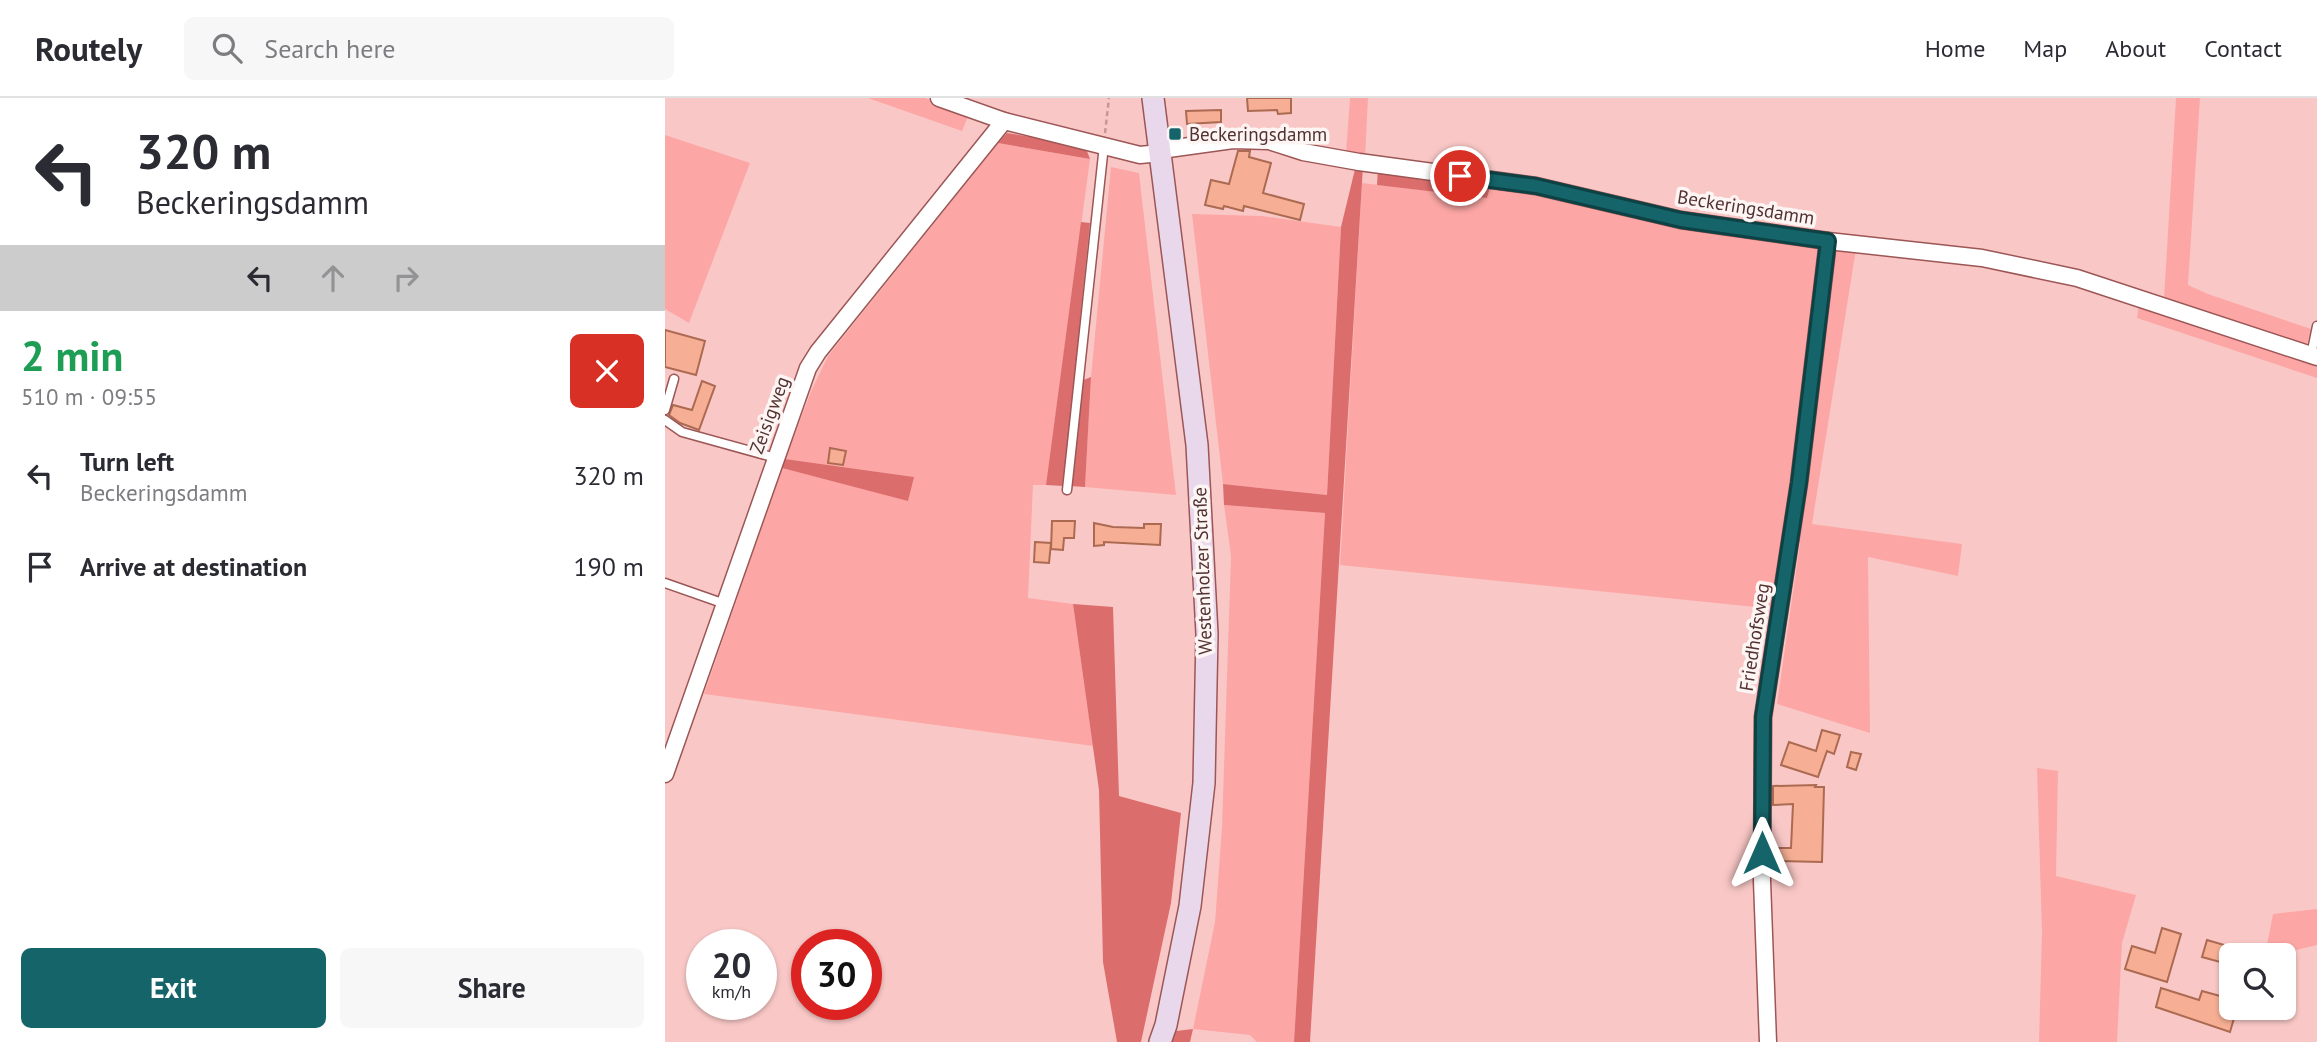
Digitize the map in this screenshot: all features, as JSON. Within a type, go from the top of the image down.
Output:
[{"type":"main road","name":"Westenholzer Straße","points":[[1153,98],[1197,445],[1207,634],[1204,783],[1193,878],[1177,972],[1160,1042]]},
{"type":"street","name":"Beckeringsdamm","points":[[939,98],[1004,121],[1140,155],[1233,140],[1269,141],[1314,154],[1536,186],[1681,220],[1828,241],[1982,258],[2077,278],[2314,356]]},
{"type":"street","name":"Zeisigweg","points":[[665,774],[808,368],[818,352],[1004,121]]},
{"type":"street","name":"Friedhofsweg","points":[[1768,1042],[1762,881],[1763,717],[1799,483],[1828,241]]},
{"type":"lane","points":[[1067,490],[1104,145]]},
{"type":"lane","points":[[2314,356],[2317,326]]},
{"type":"lane","points":[[665,410],[674,379]]},
{"type":"lane","points":[[665,420],[683,432],[776,458]]},
{"type":"lane","points":[[665,583],[725,604]]},
{"type":"path","points":[[1104,145],[1109,98]]},
{"type":"shaded area","points":[[868,98],[925,98],[969,114],[962,131]]},
{"type":"shaded area","points":[[1350,98],[1368,98],[1365,157],[1346,153]]},
{"type":"shaded area","points":[[2176,98],[2200,98],[2188,285],[2311,329],[2307,344],[2300,347],[2164,299]]},
{"type":"shaded area","points":[[1007,133],[1085,146],[1090,159],[998,143]]},
{"type":"shaded area","points":[[665,135],[750,163],[689,323],[665,309]]},
{"type":"shaded area","points":[[998,143],[1090,159],[1046,485],[1033,485],[1028,598],[1073,604],[1093,746],[704,694],[782,468],[908,500],[913,477],[785,459],[828,356]]},
{"type":"shaded area","points":[[1356,165],[1363,166],[1310,1042],[1294,1042],[1325,513],[1224,505],[1223,484],[1327,495],[1341,227]]},
{"type":"shaded area","points":[[1111,167],[1139,173],[1176,495],[1085,487],[1091,377]]},
{"type":"shaded area","points":[[1378,168],[1491,184],[1487,198],[1377,185]]},
{"type":"shaded area","points":[[1362,183],[1487,198],[1491,184],[1820,244],[1795,482],[1775,609],[1340,565]]},
{"type":"shaded area","points":[[1192,214],[1262,216],[1341,227],[1327,495],[1223,484]]},
{"type":"shaded area","points":[[1081,222],[1090,223],[1063,486],[1046,485]]},
{"type":"shaded area","points":[[1830,245],[1856,249],[1812,524],[1962,544],[1958,576],[1868,557],[1870,733],[1777,704],[1800,543],[1794,541]]},
{"type":"shaded area","points":[[2139,304],[2317,363],[2317,378],[2137,318]]},
{"type":"shaded area","points":[[1091,377],[1085,487],[1070,486],[1081,381]]},
{"type":"shaded area","points":[[785,459],[914,477],[908,501],[782,468]]},
{"type":"shaded area","points":[[1224,505],[1325,513],[1294,1042],[1257,1042],[1250,1035],[1193,1029],[1215,922],[1222,827],[1231,556]]},
{"type":"shaded area","points":[[1073,604],[1113,607],[1119,796],[1181,813],[1171,903],[1141,1042],[1117,1042],[1103,962],[1099,790]]},
{"type":"shaded area","points":[[2037,768],[2058,771],[2056,876],[2136,895],[2122,943],[2117,1042],[2039,1042],[2042,932]]},
{"type":"shaded area","points":[[2317,909],[2317,945],[2296,950],[2296,943],[2267,943],[2273,914]]},
{"type":"shaded area","points":[[1193,1029],[1190,1042],[1172,1042],[1176,1031]]},
{"type":"building","points":[[1247,98],[1291,98],[1291,113],[1278,114],[1277,110],[1248,111]]},
{"type":"building","points":[[1221,110],[1221,122],[1187,124],[1186,111]]},
{"type":"building","points":[[1238,151],[1250,151],[1249,157],[1271,163],[1263,193],[1304,204],[1300,220],[1244,206],[1243,211],[1205,205],[1211,180],[1229,184]]},
{"type":"building","points":[[665,330],[705,341],[696,375],[665,367]]},
{"type":"building","points":[[702,381],[715,386],[699,430],[680,423],[669,415],[673,405],[692,410]]},
{"type":"building","points":[[830,448],[846,451],[843,465],[828,463]]},
{"type":"building","points":[[1052,521],[1075,521],[1074,538],[1064,538],[1063,550],[1051,549]]},
{"type":"building","points":[[1094,523],[1144,528],[1144,524],[1161,524],[1160,545],[1104,542],[1104,545],[1094,546]]},
{"type":"building","points":[[1035,542],[1051,543],[1049,563],[1034,562]]},
{"type":"building","points":[[1822,730],[1840,735],[1834,754],[1827,751],[1818,777],[1781,765],[1789,742],[1816,751]]},
{"type":"building","points":[[1851,752],[1861,754],[1856,770],[1847,767]]},
{"type":"building","points":[[1816,785],[1815,787],[1824,787],[1822,862],[1773,861],[1774,848],[1791,848],[1793,804],[1773,805],[1773,786]]},
{"type":"building","points":[[2162,928],[2181,934],[2167,982],[2125,969],[2132,946],[2155,953]]},
{"type":"building","points":[[2207,940],[2219,944],[2219,962],[2202,957]]},
{"type":"building","points":[[2161,988],[2199,1000],[2202,991],[2219,996],[2219,1020],[2234,1020],[2230,1032],[2156,1007]]},
{"type":"place","name":"Beckeringsdamm","points":[[1175,134]]},
{"type":"route","points":[[1460,176],[1536,186],[1681,220],[1828,241],[1799,483],[1763,717],[1762,853]]}]
